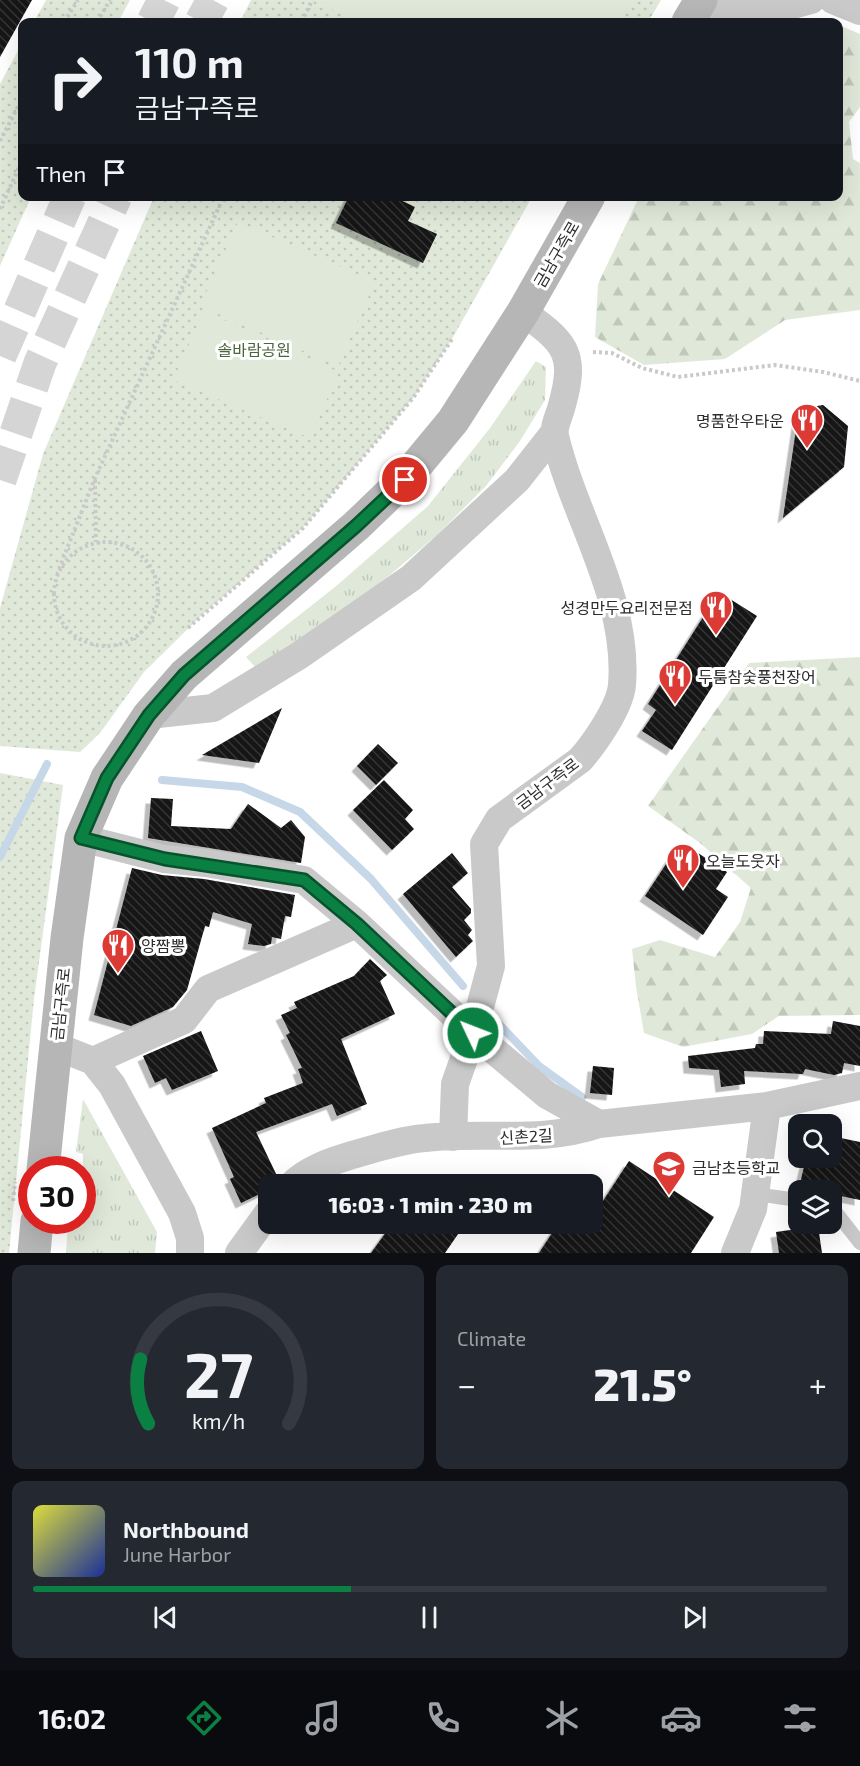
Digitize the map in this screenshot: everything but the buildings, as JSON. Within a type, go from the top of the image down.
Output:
[{"type":"main road","name":"금남구즉로","points":[[33,1156],[55,1046],[81,838],[107,778],[149,715],[184,675],[356,526],[405,480],[453,422],[523,312],[586,201]]},
{"type":"main road","points":[[30,1234],[34,1253]]},
{"type":"street","points":[[694,13],[785,7],[811,0]]},
{"type":"street","points":[[833,0],[860,11]]},
{"type":"street","points":[[149,715],[213,708],[328,636],[411,578],[517,480],[554,433],[568,383],[566,350],[556,336],[523,312]]},
{"type":"street","name":"금남구즉로","points":[[453,1137],[455,1084],[473,1033],[491,966],[484,844],[499,819],[580,760],[591,748],[611,714],[622,687],[621,650],[616,620],[595,549],[554,433]]},
{"type":"street","points":[[81,838],[165,859],[304,880],[357,924],[473,1033],[547,1095],[599,1124]]},
{"type":"street","points":[[93,1061],[184,1020],[208,988],[357,924]]},
{"type":"street","points":[[55,1046],[93,1061],[112,1085],[182,1213],[190,1238],[190,1253]]},
{"type":"street","name":"신촌2길","points":[[306,1174],[335,1160],[380,1147],[424,1138],[493,1138],[572,1133],[599,1124],[767,1106],[860,1086]]},
{"type":"street","points":[[735,1253],[753,1209],[767,1106]]},
{"type":"street","points":[[239,1253],[258,1227]]},
{"type":"lane","points":[[755,1194],[788,1199]]},
{"type":"lane","points":[[842,1220],[860,1243]]},
{"type":"path","points":[[67,18],[78,0]]},
{"type":"path","points":[[99,18],[110,0]]},
{"type":"path","points":[[304,18],[312,0]]},
{"type":"path","points":[[0,141],[18,107]]},
{"type":"path","points":[[0,209],[18,170]]},
{"type":"path","points":[[59,569],[75,552],[96,542],[114,541],[130,547],[145,558],[154,572],[158,589],[157,607],[150,623],[137,636],[121,644],[104,647],[86,643],[71,634],[60,620],[54,603],[54,586],[59,569],[95,478],[222,201]]},
{"type":"path","points":[[184,632],[303,528],[413,398],[452,339]]},
{"type":"path","points":[[566,350],[612,353],[642,368],[678,376],[775,365],[823,372],[860,381]]},
{"type":"path","points":[[95,478],[96,542]]},
{"type":"green space","points":[[46,0],[130,0],[120,18],[36,18]]},
{"type":"green space","points":[[251,0],[661,0],[650,18],[242,18]]},
{"type":"green space","points":[[324,0],[631,0],[622,18],[352,18],[322,5]]},
{"type":"green space","points":[[843,27],[860,34],[860,107],[849,122],[853,159],[860,163],[860,310],[785,320],[725,359],[644,365],[595,337],[598,284],[637,201],[843,201]]},
{"type":"green space","points":[[18,50],[18,201],[29,201],[0,266],[0,84]]},
{"type":"green space","name":"솔바람공원","points":[[152,201],[530,201],[452,339],[413,398],[303,528],[200,617],[144,672],[100,733],[80,752],[0,746],[0,608],[43,454]]},
{"type":"green space","points":[[238,222],[375,282],[338,366],[200,306]]},
{"type":"green space","points":[[204,311],[339,372],[310,438],[173,380]]},
{"type":"green space","points":[[536,361],[546,367],[545,400],[520,441],[486,486],[438,534],[370,592],[256,668],[246,657],[335,587],[428,506],[490,428]]},
{"type":"green space","points":[[860,657],[860,1015],[779,1016],[752,1034],[683,1047],[644,1033],[632,949],[660,940],[715,957],[740,922],[751,888],[700,843],[648,806],[749,663]]},
{"type":"green space","points":[[0,773],[63,785],[34,999],[9,1253],[0,1253]]},
{"type":"green space","points":[[83,1099],[157,1232],[155,1253],[66,1253],[67,1234],[96,1234],[96,1156],[83,1156],[76,1152]]},
{"type":"waterway","points":[[0,857],[47,764]]},
{"type":"waterway","points":[[162,780],[242,787],[300,812],[371,879],[463,986]]},
{"type":"waterway","points":[[498,1023],[539,1066],[582,1097]]},
{"type":"tunnel","points":[[155,18],[164,0]]},
{"type":"tunnel","points":[[203,18],[213,0]]},
{"type":"tunnel","points":[[0,356],[68,201]]},
{"type":"tunnel","points":[[0,480],[40,363],[114,201]]},
{"type":"place","name":"명품한우타운","points":[[807,449]]},
{"type":"place","name":"성경만두요리전문점","points":[[716,636]]},
{"type":"place","name":"두툼참숯풍천장어","points":[[675,705]]},
{"type":"place","name":"오늘도웃자","points":[[683,889]]},
{"type":"place","name":"양짬뽕","points":[[118,974]]},
{"type":"place","name":"금남초등학교","points":[[669,1196]]},
{"type":"route","points":[[405,480],[356,526],[184,675],[149,715],[107,778],[81,838],[165,859],[206,863],[304,880],[357,924],[473,1033]]}]
